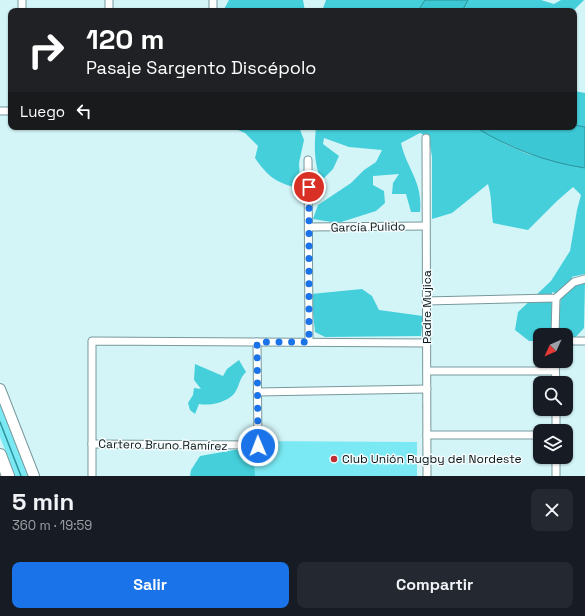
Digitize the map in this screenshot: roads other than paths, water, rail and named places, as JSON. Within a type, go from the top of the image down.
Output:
[{"type":"highway","points":[[0,455],[8,476]]},
{"type":"street","name":"Padre Mujica","points":[[426,138],[428,476]]},
{"type":"street","points":[[308,160],[309,342]]},
{"type":"street","name":"García Pulido","points":[[309,227],[426,226]]},
{"type":"street","points":[[426,301],[556,298],[574,282],[585,279]]},
{"type":"street","points":[[556,298],[556,328]]},
{"type":"street","points":[[92,476],[92,341],[427,343]]},
{"type":"street","points":[[573,341],[585,341]]},
{"type":"street","points":[[257,342],[257,392],[427,389]]},
{"type":"street","points":[[427,371],[556,371],[556,376]]},
{"type":"street","points":[[0,389],[34,476]]},
{"type":"street","name":"Cartero Bruno Ramírez","points":[[92,444],[258,446],[257,392]]},
{"type":"street","points":[[427,435],[533,435]]},
{"type":"street","points":[[556,464],[556,476]]},
{"type":"waterway","points":[[0,422],[21,476]]},
{"type":"place","name":"Club Unión Rugby del Nordeste","points":[[334,459]]}]
